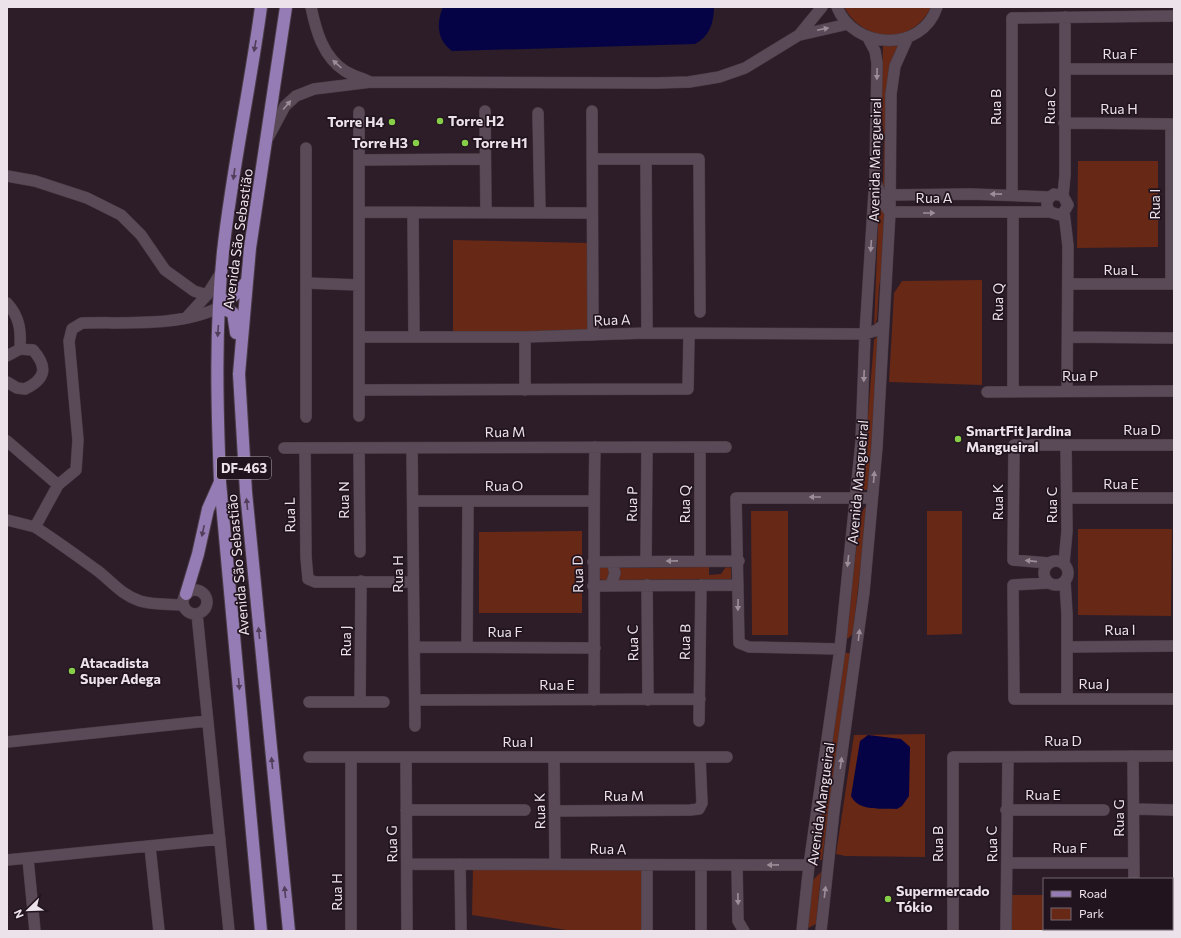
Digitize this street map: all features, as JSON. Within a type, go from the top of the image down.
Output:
[{"type":"main road","name":"Avenida São Sebastião","points":[[261,7],[238,147],[222,271],[218,418],[220,482],[261,931]]},
{"type":"main road","name":"Avenida São Sebastião","points":[[286,7],[247,281],[239,374],[246,492],[289,931]]},
{"type":"main road","points":[[239,374],[233,313],[220,307],[239,291],[247,281]]},
{"type":"main road","points":[[185,599],[198,554],[208,509],[220,482]]},
{"type":"street","points":[[311,7],[319,35],[329,57],[344,70],[371,82]]},
{"type":"street","points":[[799,35],[822,7]]},
{"type":"street","points":[[837,7],[848,24],[868,38],[881,41],[895,41],[908,37],[924,27],[935,13],[937,7]]},
{"type":"street","points":[[1065,17],[1174,16]]},
{"type":"street","name":"Rua B","points":[[1012,195],[1012,18],[1065,17]]},
{"type":"street","name":"Rua C","points":[[1064,196],[1066,174],[1064,123],[1065,17]]},
{"type":"street","points":[[268,138],[285,106],[303,92],[314,88],[371,82],[689,82],[719,77],[745,68],[799,35],[848,24]]},
{"type":"street","name":"Avenida Mangueiral","points":[[820,931],[834,811],[848,718],[864,592],[877,447],[890,212],[891,94],[895,66],[908,37]]},
{"type":"street","name":"Avenida Mangueiral","points":[[802,931],[809,865],[840,649],[854,497],[861,442],[865,334],[875,177],[877,63],[875,51],[868,38]]},
{"type":"street","name":"Rua F","points":[[1065,69],[1174,70]]},
{"type":"street","points":[[485,111],[486,212]]},
{"type":"street","points":[[592,111],[593,335]]},
{"type":"street","points":[[359,112],[359,416]]},
{"type":"street","points":[[538,113],[540,213]]},
{"type":"street","name":"Rua H","points":[[1064,123],[1172,124]]},
{"type":"street","name":"Rua I","points":[[1172,124],[1172,284]]},
{"type":"street","points":[[306,148],[306,417]]},
{"type":"street","points":[[359,160],[485,159]]},
{"type":"street","points":[[592,159],[699,159],[700,312]]},
{"type":"street","points":[[646,160],[647,333]]},
{"type":"street","points":[[7,176],[35,181],[87,198],[121,215],[141,235],[165,270],[194,291],[207,295]]},
{"type":"street","points":[[875,177],[880,194],[890,212]]},
{"type":"street","name":"Rua A","points":[[971,194],[979,202],[979,213]]},
{"type":"street","name":"Rua A","points":[[890,195],[971,194],[1049,197],[1054,194],[1064,196]]},
{"type":"street","points":[[1064,196],[1068,205],[1064,212],[1066,226],[1068,284],[1067,391]]},
{"type":"street","points":[[1049,197],[1047,208],[1050,212]]},
{"type":"street","points":[[360,212],[592,213]]},
{"type":"street","name":"Rua A","points":[[890,212],[1050,212],[1060,215],[1064,212]]},
{"type":"street","name":"Rua Q","points":[[1013,212],[1013,391]]},
{"type":"street","points":[[413,213],[414,337]]},
{"type":"street","points":[[186,318],[207,295],[222,271]]},
{"type":"street","points":[[306,283],[359,285]]},
{"type":"street","name":"Rua L","points":[[1068,284],[1172,284]]},
{"type":"street","points":[[7,303],[18,318],[21,328],[20,349]]},
{"type":"street","points":[[35,527],[58,485],[76,470],[78,462],[78,440],[69,341],[72,329],[82,324],[168,321],[205,315],[220,307]]},
{"type":"street","points":[[865,334],[877,330],[884,324]]},
{"type":"street","name":"Rua A","points":[[360,337],[525,337],[647,333],[689,335],[865,334]]},
{"type":"street","points":[[360,390],[688,389],[689,335]]},
{"type":"street","points":[[525,337],[525,390]]},
{"type":"street","points":[[1068,337],[1174,338]]},
{"type":"street","points":[[7,356],[20,349],[33,350],[41,359],[43,371],[40,380],[25,389],[17,388],[7,382]]},
{"type":"street","name":"Rua P","points":[[987,392],[1174,391]]},
{"type":"street","points":[[861,442],[868,439],[872,440],[877,447]]},
{"type":"street","points":[[7,441],[58,485]]},
{"type":"street","name":"Rua D","points":[[1014,445],[1174,445]]},
{"type":"street","name":"Rua K","points":[[1014,445],[1013,560],[1048,563]]},
{"type":"street","name":"Rua C","points":[[1064,564],[1067,531],[1066,446]]},
{"type":"street","name":"Rua M","points":[[284,448],[726,447]]},
{"type":"street","name":"Rua L","points":[[305,448],[307,576],[311,581],[361,582]]},
{"type":"street","name":"Rua N","points":[[359,448],[360,552]]},
{"type":"street","name":"Rua H","points":[[412,448],[414,501],[413,582],[415,726]]},
{"type":"street","name":"Rua D","points":[[594,700],[595,648],[593,501],[595,448]]},
{"type":"street","name":"Rua P","points":[[646,561],[647,448]]},
{"type":"street","name":"Rua Q","points":[[700,448],[700,561]]},
{"type":"street","points":[[840,649],[749,647],[739,643],[739,561],[736,498],[872,498]]},
{"type":"street","name":"Rua E","points":[[1067,498],[1174,498]]},
{"type":"street","name":"Rua O","points":[[414,501],[593,501]]},
{"type":"street","points":[[467,647],[468,501]]},
{"type":"street","points":[[7,520],[35,527],[81,558],[102,574],[113,586],[132,598],[156,603],[185,599],[194,590],[203,593],[206,596],[207,601],[205,610],[197,614],[187,611],[185,599]]},
{"type":"street","points":[[593,562],[739,561]]},
{"type":"street","points":[[1059,561],[1064,564],[1068,569],[1069,575],[1065,582],[1060,586],[1048,583],[1043,573],[1048,563],[1059,561]]},
{"type":"street","points":[[611,585],[615,573],[612,562]]},
{"type":"street","points":[[361,582],[413,582]]},
{"type":"street","name":"Rua J","points":[[360,702],[361,582]]},
{"type":"street","points":[[1065,582],[1067,699]]},
{"type":"street","name":"Rua J","points":[[1048,583],[1013,585],[1014,699],[1174,698]]},
{"type":"street","name":"Rua C","points":[[647,585],[648,700]]},
{"type":"street","name":"Rua B","points":[[699,721],[701,585]]},
{"type":"street","points":[[593,586],[738,585]]},
{"type":"street","points":[[197,614],[229,931]]},
{"type":"street","name":"Rua I","points":[[1067,647],[1174,646]]},
{"type":"street","name":"Rua F","points":[[415,647],[595,648]]},
{"type":"street","name":"Rua E","points":[[415,700],[700,699]]},
{"type":"street","points":[[309,702],[384,702]]},
{"type":"street","points":[[831,713],[839,719],[848,718]]},
{"type":"street","points":[[7,742],[207,721]]},
{"type":"street","name":"Rua G","points":[[1133,756],[1134,878]]},
{"type":"street","name":"Rua D","points":[[953,757],[1174,756]]},
{"type":"street","name":"Rua I","points":[[309,757],[726,757]]},
{"type":"street","name":"Rua G","points":[[406,757],[407,931]]},
{"type":"street","name":"Rua K","points":[[554,757],[555,864]]},
{"type":"street","name":"Rua M","points":[[555,811],[699,809],[702,803],[700,757]]},
{"type":"street","name":"Rua B","points":[[953,757],[953,931]]},
{"type":"street","name":"Rua C","points":[[1006,931],[1006,810],[1008,757]]},
{"type":"street","name":"Rua H","points":[[351,758],[351,931]]},
{"type":"street","points":[[818,806],[825,803],[828,804],[834,811]]},
{"type":"street","points":[[1134,809],[1174,810]]},
{"type":"street","points":[[406,810],[525,810]]},
{"type":"street","name":"Rua E","points":[[1006,810],[1104,810]]},
{"type":"street","points":[[7,860],[220,839]]},
{"type":"street","points":[[150,847],[159,931]]},
{"type":"street","points":[[28,859],[35,931]]},
{"type":"street","name":"Rua F","points":[[1007,863],[1134,863]]},
{"type":"street","name":"Rua A","points":[[407,864],[701,866],[809,865]]},
{"type":"street","points":[[460,864],[461,931]]},
{"type":"street","points":[[647,865],[647,931]]},
{"type":"street","points":[[701,866],[701,931]]},
{"type":"street","points":[[738,866],[738,921],[744,931]]},
{"type":"green space","points":[[844,7],[931,7],[923,20],[912,29],[900,34],[888,35],[875,33],[863,28],[853,19]]},
{"type":"green space","points":[[883,46],[898,46],[891,61],[888,75],[885,202],[883,185],[884,137],[881,110]]},
{"type":"green space","points":[[1078,161],[1158,161],[1158,247],[1077,248]]},
{"type":"green space","points":[[879,203],[885,211],[884,260],[879,287],[877,319],[874,328]]},
{"type":"green space","points":[[453,240],[590,243],[588,332],[453,334]]},
{"type":"green space","points":[[982,280],[982,385],[889,382],[894,293],[902,281]]},
{"type":"green space","points":[[880,332],[868,490],[862,490],[874,340]]},
{"type":"green space","points":[[865,507],[867,508],[853,634],[846,640],[860,515]]},
{"type":"green space","points":[[751,511],[788,511],[788,635],[752,635]]},
{"type":"green space","points":[[927,511],[962,511],[962,634],[927,635]]},
{"type":"green space","points":[[1078,529],[1172,529],[1171,616],[1078,615]]},
{"type":"green space","points":[[582,531],[582,613],[479,613],[479,532]]},
{"type":"green space","points":[[608,566],[612,573],[606,581],[599,579],[598,568]]},
{"type":"green space","points":[[709,567],[709,575],[721,574],[725,568],[729,567],[731,569],[731,579],[619,580],[619,568]]},
{"type":"green space","points":[[845,653],[851,653],[822,860],[816,860]]},
{"type":"green space","points":[[925,734],[925,857],[845,856],[836,854],[854,735]]},
{"type":"green space","points":[[473,866],[640,867],[645,871],[645,931],[573,931],[472,915]]},
{"type":"green space","points":[[821,872],[816,924],[808,928],[813,880]]},
{"type":"green space","points":[[1009,895],[1043,895],[1043,930],[1132,930],[1132,931],[1009,931]]},
{"type":"shaded area","points":[[443,7],[714,7],[710,29],[704,38],[695,44],[452,51],[443,42],[439,31],[439,20]]},
{"type":"shaded area","points":[[868,735],[901,739],[910,747],[909,796],[902,806],[897,809],[865,807],[859,805],[851,796],[860,741]]},
{"type":"place","name":"Torre H2","points":[[440,121]]},
{"type":"place","name":"Torre H4","points":[[392,122]]},
{"type":"place","name":"Torre H3","points":[[416,143]]},
{"type":"place","name":"Torre H1","points":[[465,143]]},
{"type":"place","name":"SmartFit Jardina Mangueiral","points":[[958,439]]},
{"type":"place","name":"Atacadista Super Adega","points":[[72,671]]},
{"type":"place","name":"Supermercado Tókio","points":[[888,899]]}]
